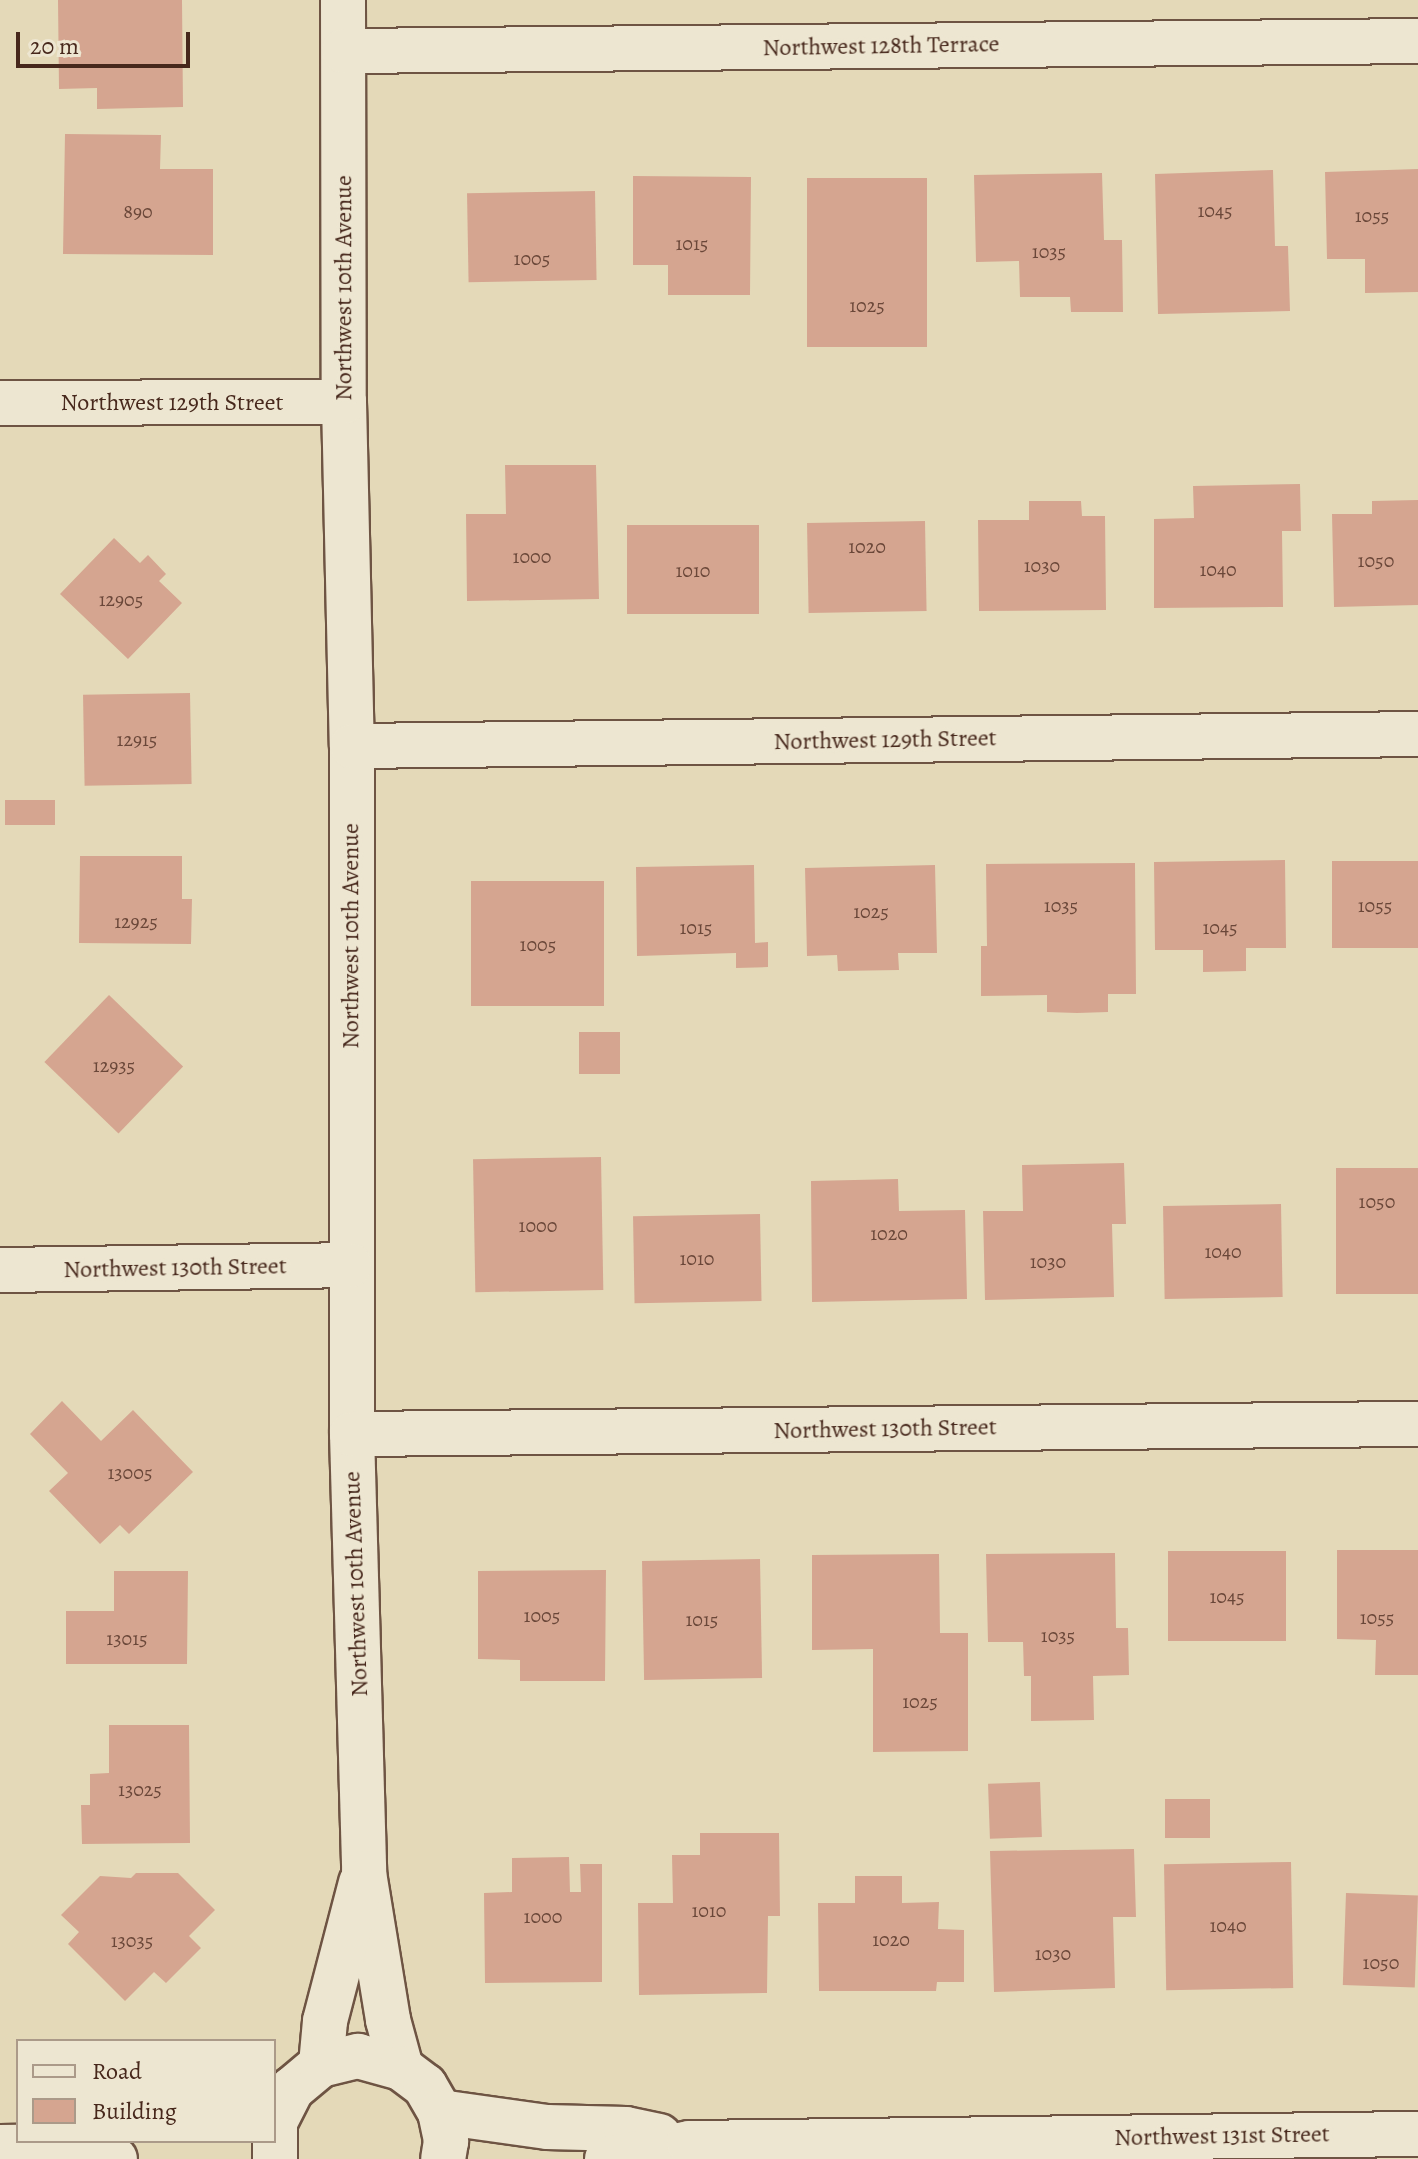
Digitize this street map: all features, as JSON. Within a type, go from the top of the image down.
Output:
[{"type":"street","name":"Northwest 10th Avenue","points":[[343,0],[344,402],[352,746],[350,1265],[364,1873],[388,2020],[401,2068]]},
{"type":"street","name":"Northwest 128th Terrace","points":[[344,51],[1418,41]]},
{"type":"street","name":"Northwest 129th Street","points":[[0,403],[344,402]]},
{"type":"street","name":"Northwest 129th Street","points":[[352,746],[1418,734]]},
{"type":"street","name":"Northwest 130th Street","points":[[0,1270],[350,1265]]},
{"type":"street","name":"Northwest 130th Street","points":[[352,1434],[1418,1424]]},
{"type":"street","name":"Northwest 10th Avenue","points":[[296,2084],[325,2021],[364,1873]]},
{"type":"street","points":[[276,2120],[296,2084],[358,2056],[401,2068],[425,2086],[440,2112],[446,2141],[443,2159]]},
{"type":"street","name":"Northwest 131st Street","points":[[440,2112],[547,2127],[626,2129],[689,2143]]},
{"type":"street","name":"Northwest 131st Street","points":[[607,2159],[689,2143],[1418,2134]]},
{"type":"street","points":[[0,2147],[100,2149]]},
{"type":"building","points":[[58,0],[182,0],[183,107],[97,109],[97,88],[59,89]]},
{"type":"building","points":[[65,134],[161,135],[160,169],[213,169],[213,255],[63,254]]},
{"type":"building","points":[[1418,169],[1418,292],[1365,293],[1365,259],[1327,259],[1325,172]]},
{"type":"building","points":[[1273,170],[1275,246],[1288,246],[1290,311],[1158,314],[1155,174]]},
{"type":"building","points":[[1102,173],[1104,240],[1122,240],[1123,312],[1071,312],[1070,297],[1020,297],[1019,261],[976,262],[974,175]]},
{"type":"building","points":[[633,176],[751,177],[750,295],[668,295],[668,265],[633,265]]},
{"type":"building","points":[[807,178],[927,178],[927,347],[807,347]]},
{"type":"building","points":[[595,191],[597,280],[469,282],[467,193]]},
{"type":"building","points":[[505,465],[596,465],[599,599],[467,601],[466,514],[506,514]]},
{"type":"building","points":[[1300,484],[1301,531],[1282,531],[1283,607],[1154,608],[1154,519],[1194,518],[1193,486]]},
{"type":"building","points":[[1418,500],[1418,605],[1334,607],[1332,514],[1372,514],[1372,501]]},
{"type":"building","points":[[1029,501],[1081,501],[1082,516],[1105,516],[1106,610],[979,611],[978,520],[1029,520]]},
{"type":"building","points":[[925,521],[927,611],[809,613],[807,523]]},
{"type":"building","points":[[627,525],[759,525],[759,614],[627,614]]},
{"type":"building","points":[[114,538],[140,563],[148,555],[166,574],[159,581],[182,603],[128,659],[60,594]]},
{"type":"building","points":[[190,693],[192,784],[85,786],[83,695]]},
{"type":"building","points":[[5,800],[55,800],[55,825],[5,825]]},
{"type":"building","points":[[80,856],[182,856],[182,899],[192,899],[191,944],[79,943]]},
{"type":"building","points":[[1285,860],[1286,948],[1246,948],[1246,971],[1203,972],[1203,950],[1155,950],[1154,862]]},
{"type":"building","points":[[1332,861],[1418,861],[1418,948],[1332,948]]},
{"type":"building","points":[[1135,863],[1136,994],[1108,994],[1108,1012],[1077,1013],[1047,1012],[1047,995],[981,996],[981,946],[987,946],[986,864]]},
{"type":"building","points":[[754,865],[755,943],[768,942],[768,967],[736,968],[736,953],[637,956],[636,867]]},
{"type":"building","points":[[935,865],[937,953],[898,953],[899,970],[838,971],[837,955],[807,956],[805,868]]},
{"type":"building","points":[[471,881],[604,881],[604,1006],[471,1006]]},
{"type":"building","points":[[109,995],[183,1067],[118,1133],[44,1062]]},
{"type":"building","points":[[579,1032],[620,1032],[620,1074],[579,1074]]},
{"type":"building","points":[[601,1157],[603,1290],[475,1292],[473,1159]]},
{"type":"building","points":[[1124,1163],[1126,1224],[1112,1224],[1114,1297],[985,1300],[983,1211],[1023,1211],[1022,1165]]},
{"type":"building","points":[[1336,1168],[1418,1168],[1418,1294],[1336,1294]]},
{"type":"building","points":[[898,1179],[899,1211],[965,1210],[967,1299],[812,1302],[811,1181]]},
{"type":"building","points":[[1281,1204],[1283,1297],[1165,1299],[1163,1206]]},
{"type":"building","points":[[760,1214],[762,1301],[635,1303],[633,1216]]},
{"type":"building","points":[[62,1401],[101,1441],[133,1410],[193,1472],[129,1534],[120,1525],[100,1544],[49,1491],[68,1473],[30,1434]]},
{"type":"building","points":[[1337,1550],[1418,1550],[1418,1675],[1375,1675],[1376,1640],[1337,1639]]},
{"type":"building","points":[[1168,1551],[1286,1551],[1286,1641],[1168,1641]]},
{"type":"building","points":[[1115,1553],[1116,1628],[1128,1628],[1129,1675],[1093,1676],[1094,1720],[1031,1721],[1031,1676],[1024,1676],[1023,1642],[988,1642],[986,1554]]},
{"type":"building","points":[[939,1554],[940,1633],[968,1633],[968,1751],[873,1752],[873,1649],[812,1650],[812,1555]]},
{"type":"building","points":[[760,1559],[762,1678],[644,1680],[642,1561]]},
{"type":"building","points":[[606,1570],[605,1681],[520,1681],[520,1660],[478,1659],[478,1571]]},
{"type":"building","points":[[114,1571],[188,1571],[187,1664],[66,1664],[66,1611],[114,1611]]},
{"type":"building","points":[[109,1725],[189,1725],[190,1843],[82,1844],[81,1805],[90,1805],[90,1774],[109,1773]]},
{"type":"building","points":[[1040,1782],[1042,1837],[990,1839],[988,1784]]},
{"type":"building","points":[[1165,1799],[1210,1799],[1210,1838],[1165,1838]]},
{"type":"building","points":[[700,1833],[779,1833],[780,1916],[768,1916],[767,1993],[639,1995],[638,1903],[673,1903],[672,1855],[700,1855]]},
{"type":"building","points":[[1134,1849],[1136,1917],[1113,1917],[1115,1988],[994,1992],[990,1851]]},
{"type":"building","points":[[569,1857],[570,1892],[581,1892],[580,1864],[602,1864],[602,1982],[485,1983],[484,1893],[512,1892],[512,1858]]},
{"type":"building","points":[[1291,1862],[1293,1988],[1166,1990],[1164,1864]]},
{"type":"building","points":[[136,1873],[178,1873],[215,1910],[189,1936],[201,1948],[166,1983],[154,1972],[125,2001],[68,1944],[79,1932],[61,1915],[100,1876],[131,1878]]},
{"type":"building","points":[[855,1876],[902,1876],[902,1903],[939,1902],[938,1929],[964,1930],[964,1982],[937,1982],[936,1991],[819,1991],[818,1903],[855,1903]]},
{"type":"building","points":[[1346,1893],[1418,1896],[1415,1987],[1343,1985]]}]
